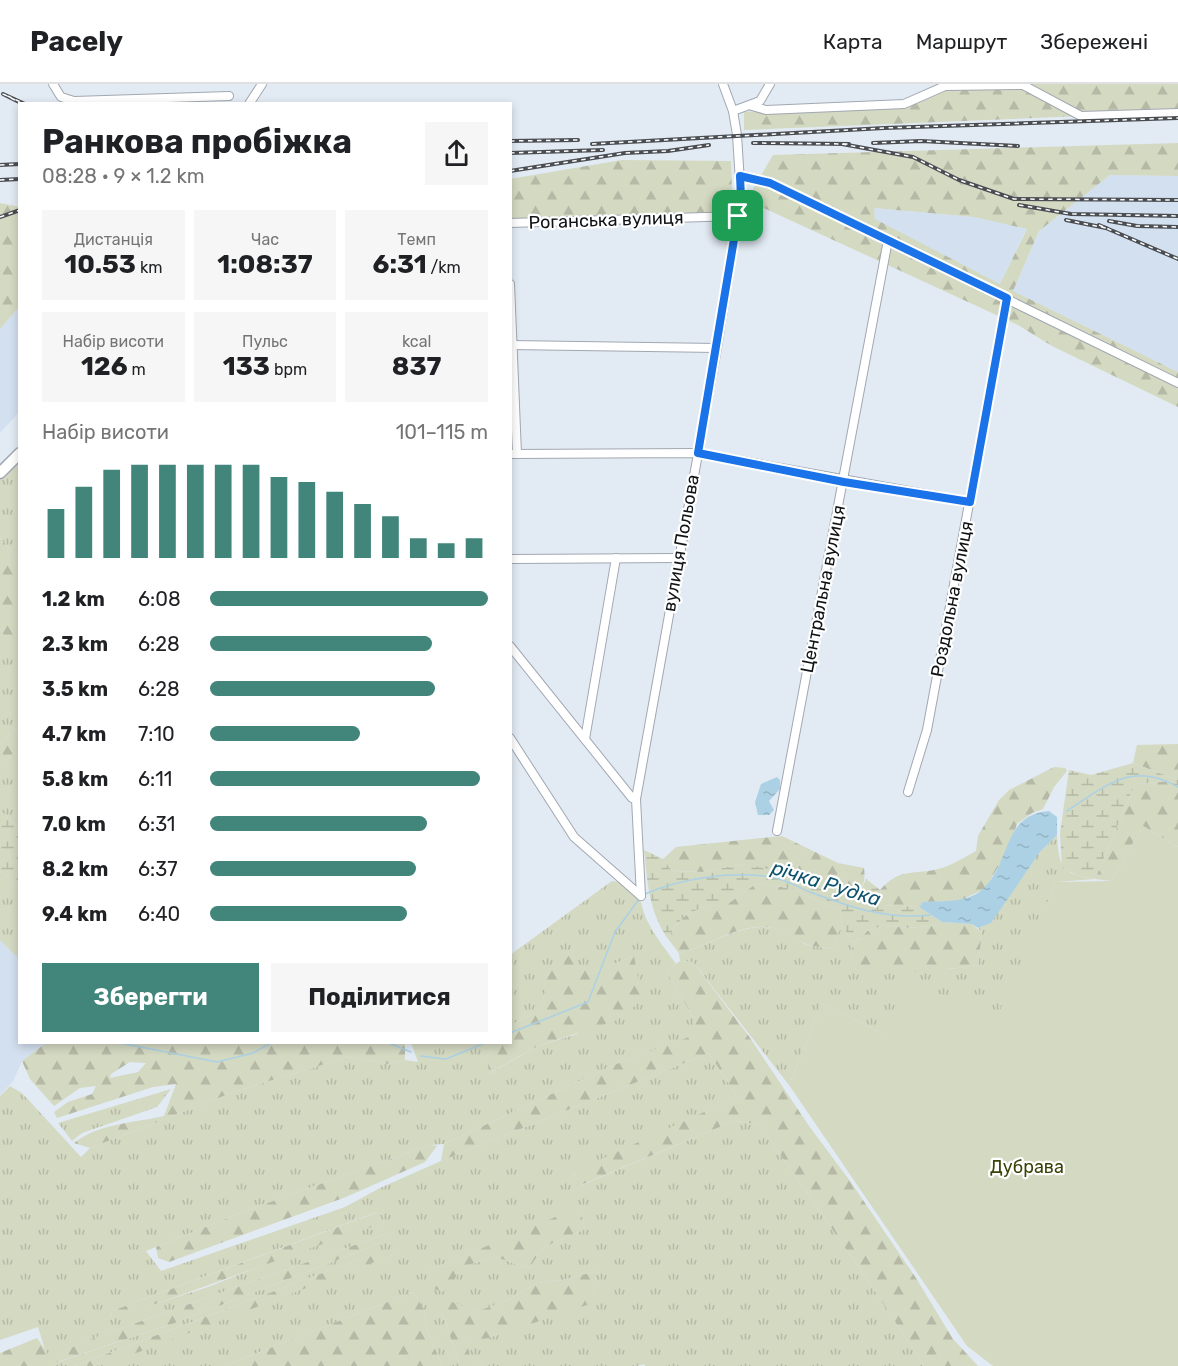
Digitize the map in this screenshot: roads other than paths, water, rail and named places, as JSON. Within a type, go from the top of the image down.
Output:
[{"type":"main road","points":[[0,473],[18,455]]},
{"type":"street","points":[[53,84],[61,97],[74,102],[162,101],[229,96]]},
{"type":"street","points":[[250,102],[262,84]]},
{"type":"street","name":"вулиця Польова","points":[[512,741],[574,837],[641,896],[636,799],[717,348],[738,216],[740,176],[733,111],[723,84]]},
{"type":"street","points":[[733,111],[752,106],[764,98],[770,84]]},
{"type":"street","points":[[752,106],[766,110],[904,104],[945,86],[1023,85],[1081,116],[1178,113]]},
{"type":"street","points":[[740,176],[770,183],[1178,383]]},
{"type":"street","name":"Роганська вулиця","points":[[512,223],[738,216]]},
{"type":"street","name":"Центральна вулиця","points":[[777,831],[888,240]]},
{"type":"street","name":"Роздольна вулиця","points":[[908,792],[927,730],[1007,298]]},
{"type":"street","points":[[512,345],[717,348]]},
{"type":"street","points":[[512,400],[513,454],[698,453],[844,482],[970,502]]},
{"type":"street","points":[[585,739],[616,558]]},
{"type":"street","points":[[512,559],[678,558]]},
{"type":"street","points":[[512,648],[632,798],[636,799]]},
{"type":"water","points":[[777,777],[780,780],[780,789],[769,801],[774,810],[769,815],[758,815],[755,802],[761,784]]},
{"type":"water","points":[[1049,811],[1057,817],[1057,835],[1040,852],[991,923],[978,928],[972,924],[942,922],[919,907],[923,902],[964,899],[979,892],[994,876],[1010,840],[1023,820],[1034,814]]},
{"type":"waterway","name":"річка Рудка","points":[[1067,811],[1107,785],[1133,776],[1162,779],[1178,787]]},
{"type":"waterway","name":"річка Рудка","points":[[645,894],[659,888],[707,877],[756,875],[781,879],[810,892],[869,911],[899,916],[930,915]]},
{"type":"waterway","name":"річка Рудка","points":[[512,1032],[588,1002],[615,932],[639,899]]},
{"type":"waterway","name":"річка Рудка","points":[[125,1044],[217,1062],[253,1053],[269,1044]]},
{"type":"waterway","name":"річка Рудка","points":[[391,1044],[411,1052]]},
{"type":"waterway","name":"річка Рудка","points":[[420,1056],[446,1059],[482,1044]]},
{"type":"railway","points":[[19,102],[3,94],[21,102]]},
{"type":"railway","points":[[592,144],[884,128],[1178,118]]},
{"type":"railway","points":[[512,141],[578,140]]},
{"type":"railway","points":[[873,143],[921,141],[1018,146]]},
{"type":"railway","points":[[753,143],[849,144]]},
{"type":"railway","points":[[842,144],[913,157],[959,180],[1014,199],[1178,200]]},
{"type":"railway","points":[[512,171],[625,153],[668,151],[709,145]]},
{"type":"railway","points":[[512,153],[603,150]]},
{"type":"railway","points":[[0,165],[18,164]]},
{"type":"railway","points":[[0,180],[18,179]]},
{"type":"railway","points":[[1019,205],[1071,214],[1178,216]]},
{"type":"railway","points":[[0,217],[18,211]]},
{"type":"railway","points":[[1066,220],[1106,228]]},
{"type":"railway","points":[[1109,221],[1137,226],[1178,227]]},
{"type":"railway","points":[[1099,225],[1178,259]]},
{"type":"park label","name":"Дубрава","points":[[1027,1167]]}]
